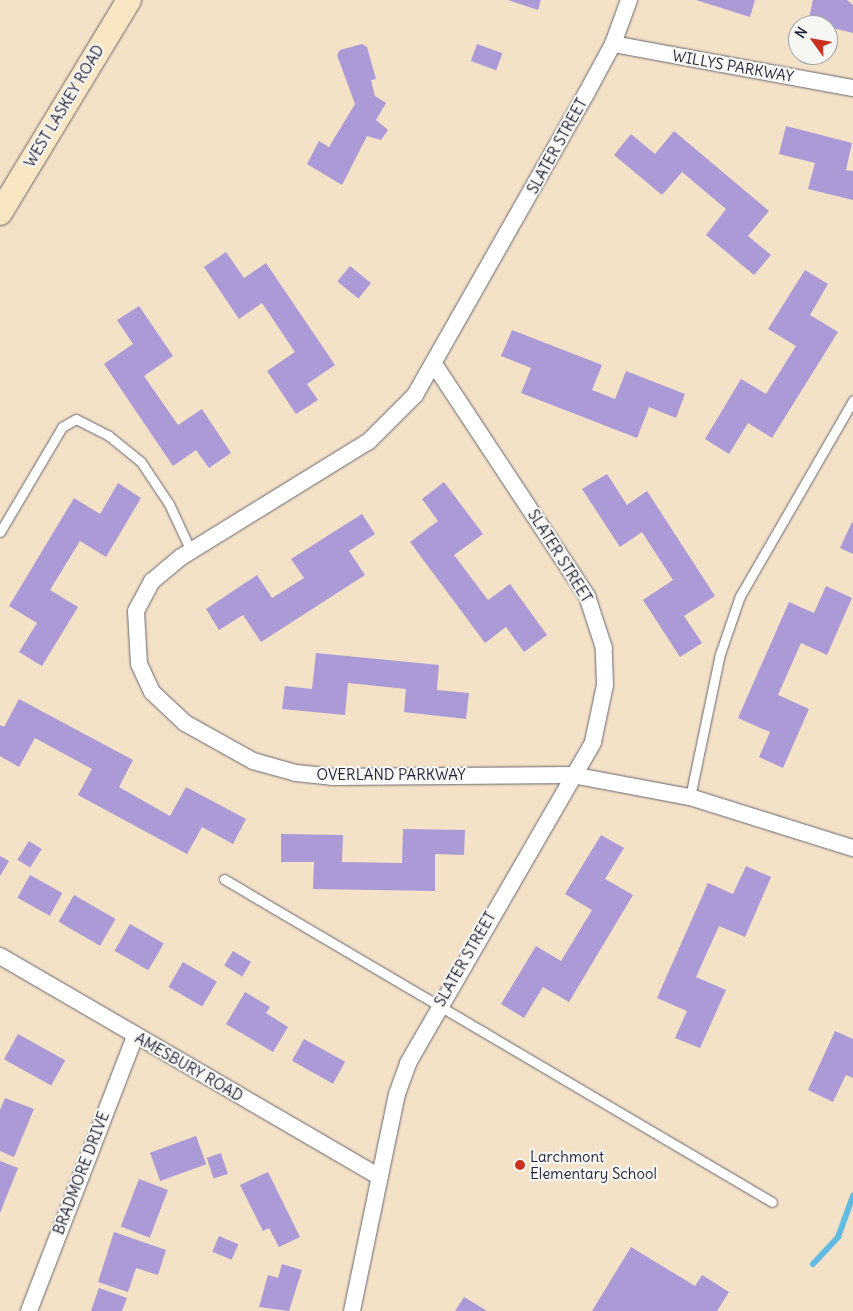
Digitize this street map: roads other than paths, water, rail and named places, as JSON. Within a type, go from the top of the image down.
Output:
[{"type":"main road","name":"WEST LASKEY ROAD","points":[[0,213],[129,0]]},
{"type":"street","name":"SLATER STREET","points":[[352,1311],[397,1094],[440,1003],[572,775],[600,722],[605,685],[600,628],[587,596],[434,364],[613,44],[629,0]]},
{"type":"street","name":"WILLYS PARKWAY","points":[[613,44],[853,88]]},
{"type":"street","name":"OVERLAND PARKWAY","points":[[434,364],[415,394],[369,441],[191,551],[152,581],[136,611],[136,648],[152,692],[218,744],[253,761],[332,778],[572,775],[690,797],[853,848]]},
{"type":"street","name":"AMESBURY ROAD","points":[[0,956],[379,1176]]},
{"type":"street","name":"BRADMORE DRIVE","points":[[29,1311],[135,1036]]},
{"type":"lane","points":[[690,797],[720,654],[740,596],[853,400]]},
{"type":"lane","points":[[0,532],[62,427],[76,420],[109,436],[141,462],[169,504],[191,551]]},
{"type":"lane","points":[[224,879],[440,1003],[772,1202]]},
{"type":"waterway","points":[[813,1264],[838,1237],[853,1196]]},
{"type":"place","name":"Larchmont Elementary School","points":[[520,1165]]}]
